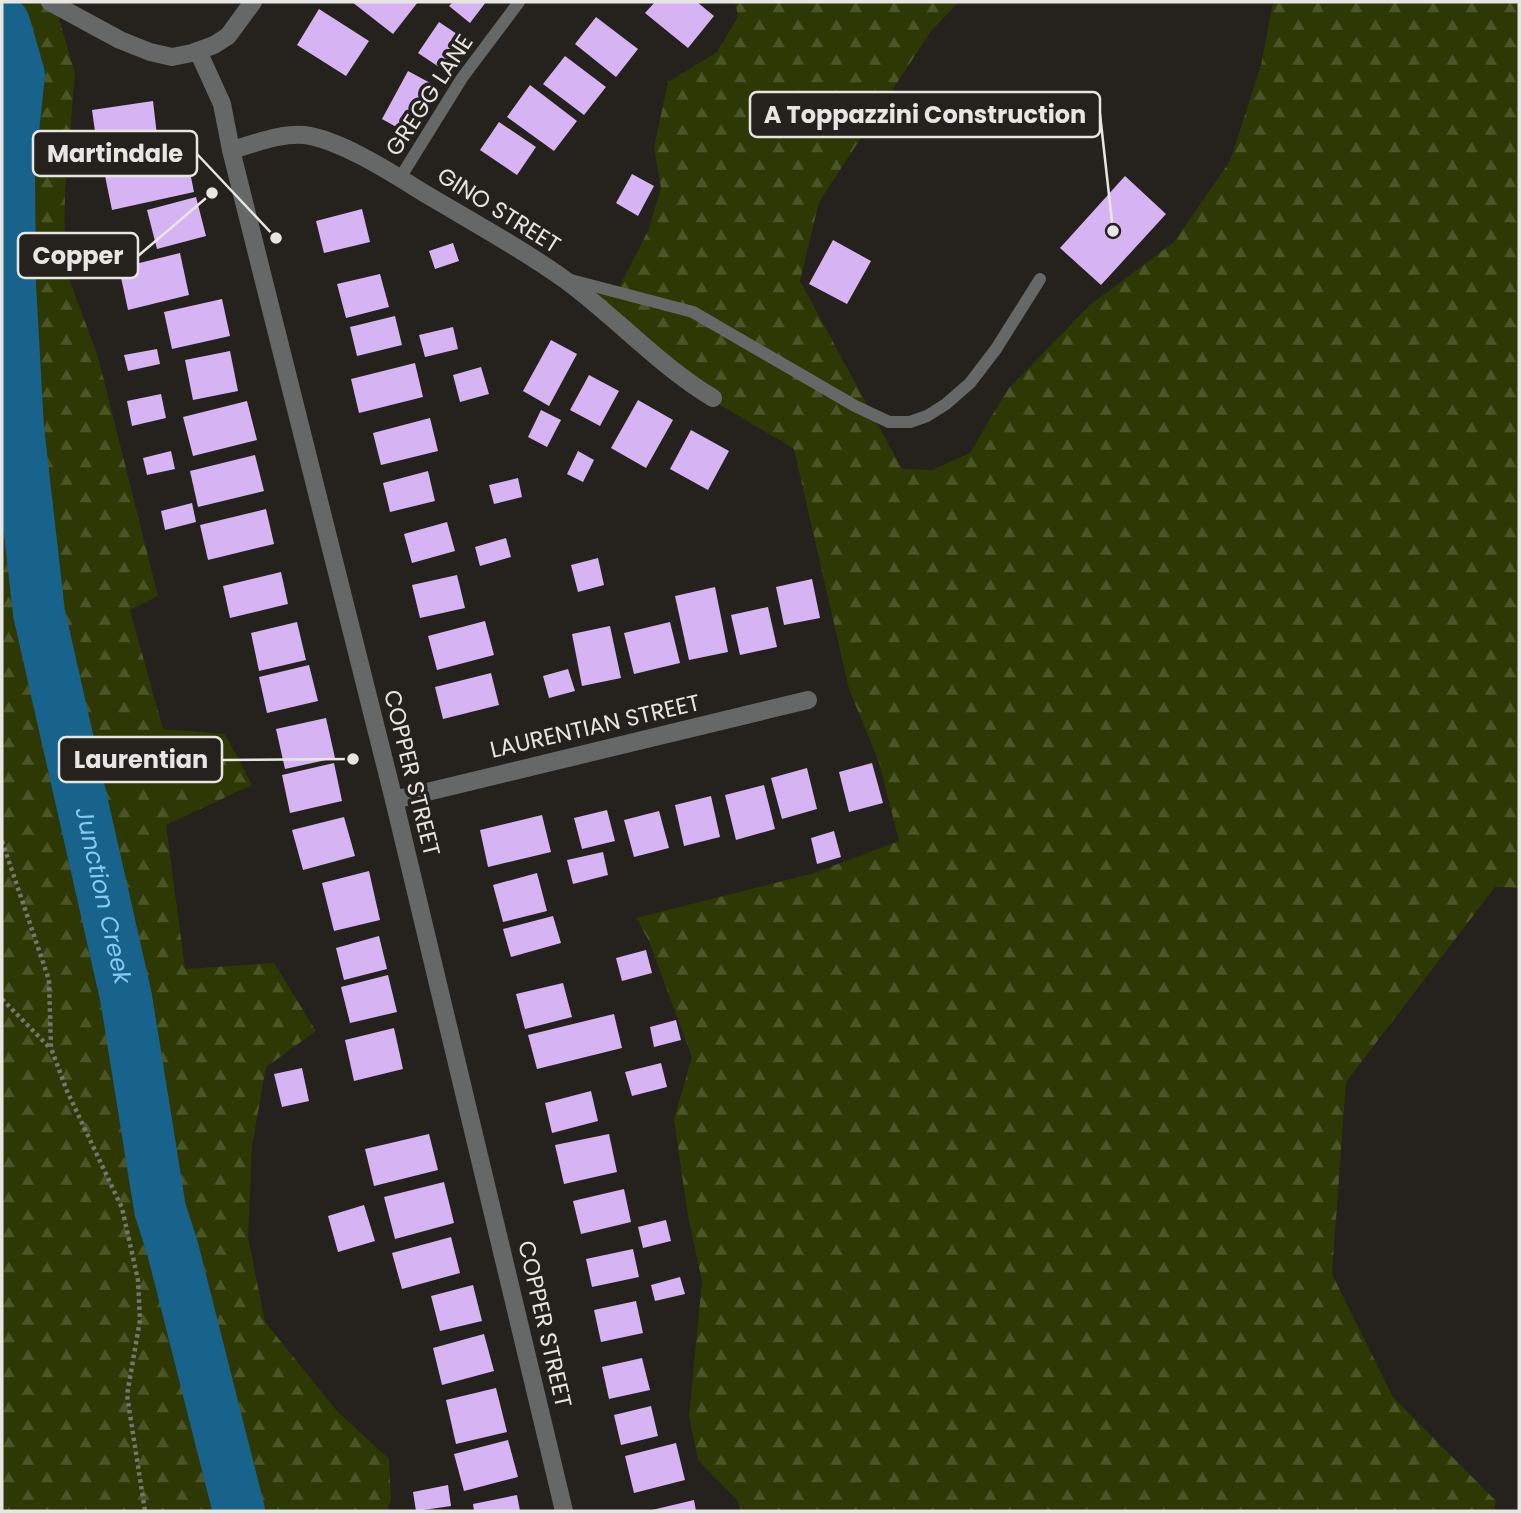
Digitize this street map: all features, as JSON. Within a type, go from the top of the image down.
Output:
[{"type":"street","points":[[50,2],[120,40],[172,57],[198,51],[228,36],[253,2]]},
{"type":"street","name":"COPPER STREET","points":[[198,51],[222,104],[394,800],[564,1511]]},
{"type":"street","name":"GINO STREET","points":[[232,150],[277,137],[302,135],[323,139],[400,178],[562,278],[618,321],[671,369],[713,398]]},
{"type":"street","name":"LAURENTIAN STREET","points":[[394,800],[808,701]]},
{"type":"lane","name":"GREGG LANE","points":[[400,178],[461,78],[519,2]]},
{"type":"lane","points":[[562,278],[693,312],[855,406],[888,422],[910,422],[928,416],[970,383],[996,349],[1040,279]]},
{"type":"path","points":[[2,841],[49,980],[51,1048],[67,1091],[122,1208],[138,1280],[140,1320],[127,1395],[145,1511]]},
{"type":"path","points":[[2,999],[51,1048]]},
{"type":"green space","points":[[2,2],[54,2],[75,73],[65,192],[64,265],[98,357],[158,596],[130,610],[163,729],[225,734],[252,785],[166,825],[185,969],[274,963],[316,1031],[266,1067],[252,1146],[248,1237],[265,1322],[337,1411],[389,1459],[391,1499],[387,1511],[2,1511]]},
{"type":"green space","points":[[735,2],[959,2],[931,31],[819,202],[800,281],[902,469],[932,470],[970,453],[1008,389],[1090,305],[1174,242],[1230,161],[1261,65],[1273,2],[1519,2],[1519,888],[1495,887],[1346,1082],[1332,1274],[1393,1397],[1496,1501],[1494,1511],[741,1511],[738,1501],[698,1460],[689,1416],[702,1281],[688,1216],[674,1119],[692,1057],[649,941],[636,918],[814,873],[899,841],[879,762],[849,689],[794,449],[692,388],[561,279],[616,293],[648,231],[661,188],[654,147],[668,82],[717,52],[738,17]]},
{"type":"building","points":[[352,2],[418,2],[393,34]]},
{"type":"building","points":[[453,2],[486,2],[470,23],[449,6]]},
{"type":"building","points":[[655,2],[697,2],[714,16],[688,48],[645,13]]},
{"type":"building","points":[[319,9],[369,41],[346,76],[297,45]]},
{"type":"building","points":[[596,17],[638,49],[616,77],[575,44]]},
{"type":"building","points":[[439,22],[463,38],[442,69],[418,53]]},
{"type":"building","points":[[565,56],[606,87],[584,115],[543,84]]},
{"type":"building","points":[[408,71],[434,85],[407,133],[382,119]]},
{"type":"building","points":[[530,85],[577,121],[554,151],[507,117]]},
{"type":"building","points":[[153,101],[158,144],[98,153],[92,110]]},
{"type":"building","points":[[499,122],[536,147],[517,175],[480,150]]},
{"type":"building","points":[[186,152],[194,192],[112,210],[104,171]]},
{"type":"building","points":[[632,174],[654,186],[638,216],[616,203]]},
{"type":"building","points":[[1125,176],[1166,214],[1101,285],[1060,248]]},
{"type":"building","points":[[196,197],[206,236],[157,249],[147,210]]},
{"type":"building","points":[[362,209],[370,242],[324,253],[316,221]]},
{"type":"building","points":[[833,240],[871,261],[847,304],[809,284]]},
{"type":"building","points":[[453,243],[459,261],[435,269],[429,251]]},
{"type":"building","points":[[180,253],[189,295],[128,310],[119,268]]},
{"type":"building","points":[[380,274],[389,307],[346,318],[337,284]]},
{"type":"building","points":[[222,299],[230,336],[172,349],[164,312]]},
{"type":"building","points":[[395,316],[402,345],[357,356],[350,327]]},
{"type":"building","points":[[453,327],[458,349],[425,357],[419,335]]},
{"type":"building","points":[[551,340],[577,354],[549,406],[523,391]]},
{"type":"building","points":[[157,349],[160,364],[128,371],[124,355]]},
{"type":"building","points":[[230,351],[238,391],[193,400],[185,360]]},
{"type":"building","points":[[415,363],[423,397],[359,413],[351,379]]},
{"type":"building","points":[[481,367],[489,394],[460,402],[453,375]]},
{"type":"building","points":[[589,375],[619,391],[600,426],[570,410]]},
{"type":"building","points":[[161,394],[166,418],[132,426],[127,401]]},
{"type":"building","points":[[638,400],[673,420],[646,468],[611,448]]},
{"type":"building","points":[[247,401],[257,440],[193,456],[183,417]]},
{"type":"building","points":[[541,410],[561,420],[547,447],[528,437]]},
{"type":"building","points":[[430,418],[438,451],[381,465],[373,433]]},
{"type":"building","points":[[691,430],[729,451],[708,490],[670,469]]},
{"type":"building","points":[[171,451],[175,469],[147,475],[143,458]]},
{"type":"building","points":[[578,451],[594,460],[583,482],[567,474]]},
{"type":"building","points":[[255,455],[264,491],[198,507],[190,471]]},
{"type":"building","points":[[428,471],[435,501],[390,512],[383,483]]},
{"type":"building","points":[[518,478],[522,497],[494,504],[489,485]]},
{"type":"building","points":[[192,503],[196,522],[165,530],[161,511]]},
{"type":"building","points":[[266,509],[274,544],[208,560],[200,525]]},
{"type":"building","points":[[447,522],[455,551],[412,563],[404,534]]},
{"type":"building","points":[[506,538],[511,557],[480,566],[475,547]]},
{"type":"building","points":[[598,558],[604,585],[578,592],[571,565]]},
{"type":"building","points":[[281,572],[288,604],[230,618],[223,586]]},
{"type":"building","points":[[457,575],[465,608],[420,618],[412,585]]},
{"type":"building","points":[[812,579],[820,618],[784,625],[776,587]]},
{"type":"building","points":[[715,587],[728,652],[689,660],[675,596]]},
{"type":"building","points":[[768,607],[777,647],[740,655],[731,615]]},
{"type":"building","points":[[485,621],[494,655],[437,670],[428,636]]},
{"type":"building","points":[[297,622],[306,660],[259,671],[251,633]]},
{"type":"building","points":[[670,622],[680,663],[634,674],[624,633]]},
{"type":"building","points":[[610,626],[621,678],[582,686],[572,634]]},
{"type":"building","points":[[309,665],[318,701],[267,713],[259,677]]},
{"type":"building","points":[[568,669],[575,691],[549,698],[543,676]]},
{"type":"building","points":[[491,673],[499,705],[443,719],[435,687]]},
{"type":"building","points":[[326,718],[335,758],[285,769],[276,729]]},
{"type":"building","points":[[334,763],[342,801],[290,813],[282,775]]},
{"type":"building","points":[[872,763],[883,803],[849,812],[839,772]]},
{"type":"building","points":[[807,768],[817,809],[782,819],[771,778]]},
{"type":"building","points":[[764,785],[775,829],[736,840],[725,795]]},
{"type":"building","points":[[711,796],[720,837],[684,846],[675,805]]},
{"type":"building","points":[[607,810],[615,841],[582,849],[574,818]]},
{"type":"building","points":[[659,811],[669,848],[634,857],[624,820]]},
{"type":"building","points":[[542,815],[551,852],[488,867],[480,830]]},
{"type":"building","points":[[344,817],[355,856],[303,870],[292,830]]},
{"type":"building","points":[[834,831],[841,857],[817,864],[811,838]]},
{"type":"building","points":[[603,852],[608,875],[573,884],[567,860]]},
{"type":"building","points":[[369,871],[380,920],[334,931],[322,883]]},
{"type":"building","points":[[537,873],[547,911],[503,922],[493,885]]},
{"type":"building","points":[[553,916],[561,943],[511,957],[503,929]]},
{"type":"building","points":[[379,936],[387,969],[344,980],[336,948]]},
{"type":"building","points":[[646,950],[652,973],[622,981],[616,958]]},
{"type":"building","points":[[388,975],[397,1012],[350,1023],[341,987]]},
{"type":"building","points":[[563,983],[572,1017],[525,1029],[516,994]]},
{"type":"building","points":[[614,1014],[622,1048],[537,1069],[528,1035]]},
{"type":"building","points":[[676,1020],[681,1040],[654,1047],[650,1027]]},
{"type":"building","points":[[394,1028],[403,1069],[354,1081],[345,1040]]},
{"type":"building","points":[[661,1063],[667,1087],[632,1096],[625,1072]]},
{"type":"building","points":[[302,1068],[309,1101],[282,1107],[274,1074]]},
{"type":"building","points":[[591,1091],[598,1121],[552,1133],[545,1103]]},
{"type":"building","points":[[429,1134],[438,1170],[374,1186],[365,1149]]},
{"type":"building","points":[[609,1134],[617,1172],[564,1184],[555,1145]]},
{"type":"building","points":[[444,1182],[454,1223],[395,1239],[384,1197]]},
{"type":"building","points":[[624,1189],[631,1222],[581,1234],[573,1201]]},
{"type":"building","points":[[364,1205],[375,1241],[338,1252],[328,1216]]},
{"type":"building","points":[[666,1220],[671,1241],[643,1248],[638,1227]]},
{"type":"building","points":[[451,1237],[460,1273],[402,1289],[392,1253]]},
{"type":"building","points":[[633,1249],[639,1277],[592,1287],[586,1259]]},
{"type":"building","points":[[680,1277],[685,1294],[655,1301],[651,1285]]},
{"type":"building","points":[[473,1285],[482,1321],[440,1331],[431,1296]]},
{"type":"building","points":[[636,1301],[643,1333],[601,1342],[594,1310]]},
{"type":"building","points":[[484,1334],[494,1371],[442,1385],[433,1348]]},
{"type":"building","points":[[642,1358],[650,1390],[609,1399],[602,1367]]},
{"type":"building","points":[[496,1388],[507,1432],[456,1444],[446,1400]]},
{"type":"building","points":[[651,1406],[658,1436],[621,1445],[614,1415]]},
{"type":"building","points":[[508,1440],[518,1477],[464,1491],[454,1454]]},
{"type":"building","points":[[676,1443],[685,1480],[634,1493],[625,1456]]},
{"type":"building","points":[[448,1485],[451,1506],[416,1511],[413,1492]]},
{"type":"building","points":[[517,1495],[520,1511],[474,1511],[473,1504]]},
{"type":"building","points":[[694,1500],[696,1511],[652,1511],[652,1510]]},
{"type":"waterway","name":"Junction Creek","points":[[4,23],[19,75],[9,167],[10,285],[18,428],[39,613],[126,997],[160,1209],[173,1250],[239,1511]]},
{"type":"place","name":"Copper","points":[[212,193]]},
{"type":"place","name":"A Toppazzini Construction","points":[[1113,231]]},
{"type":"place","name":"Martindale","points":[[276,238]]},
{"type":"place","name":"Laurentian","points":[[353,759]]}]
